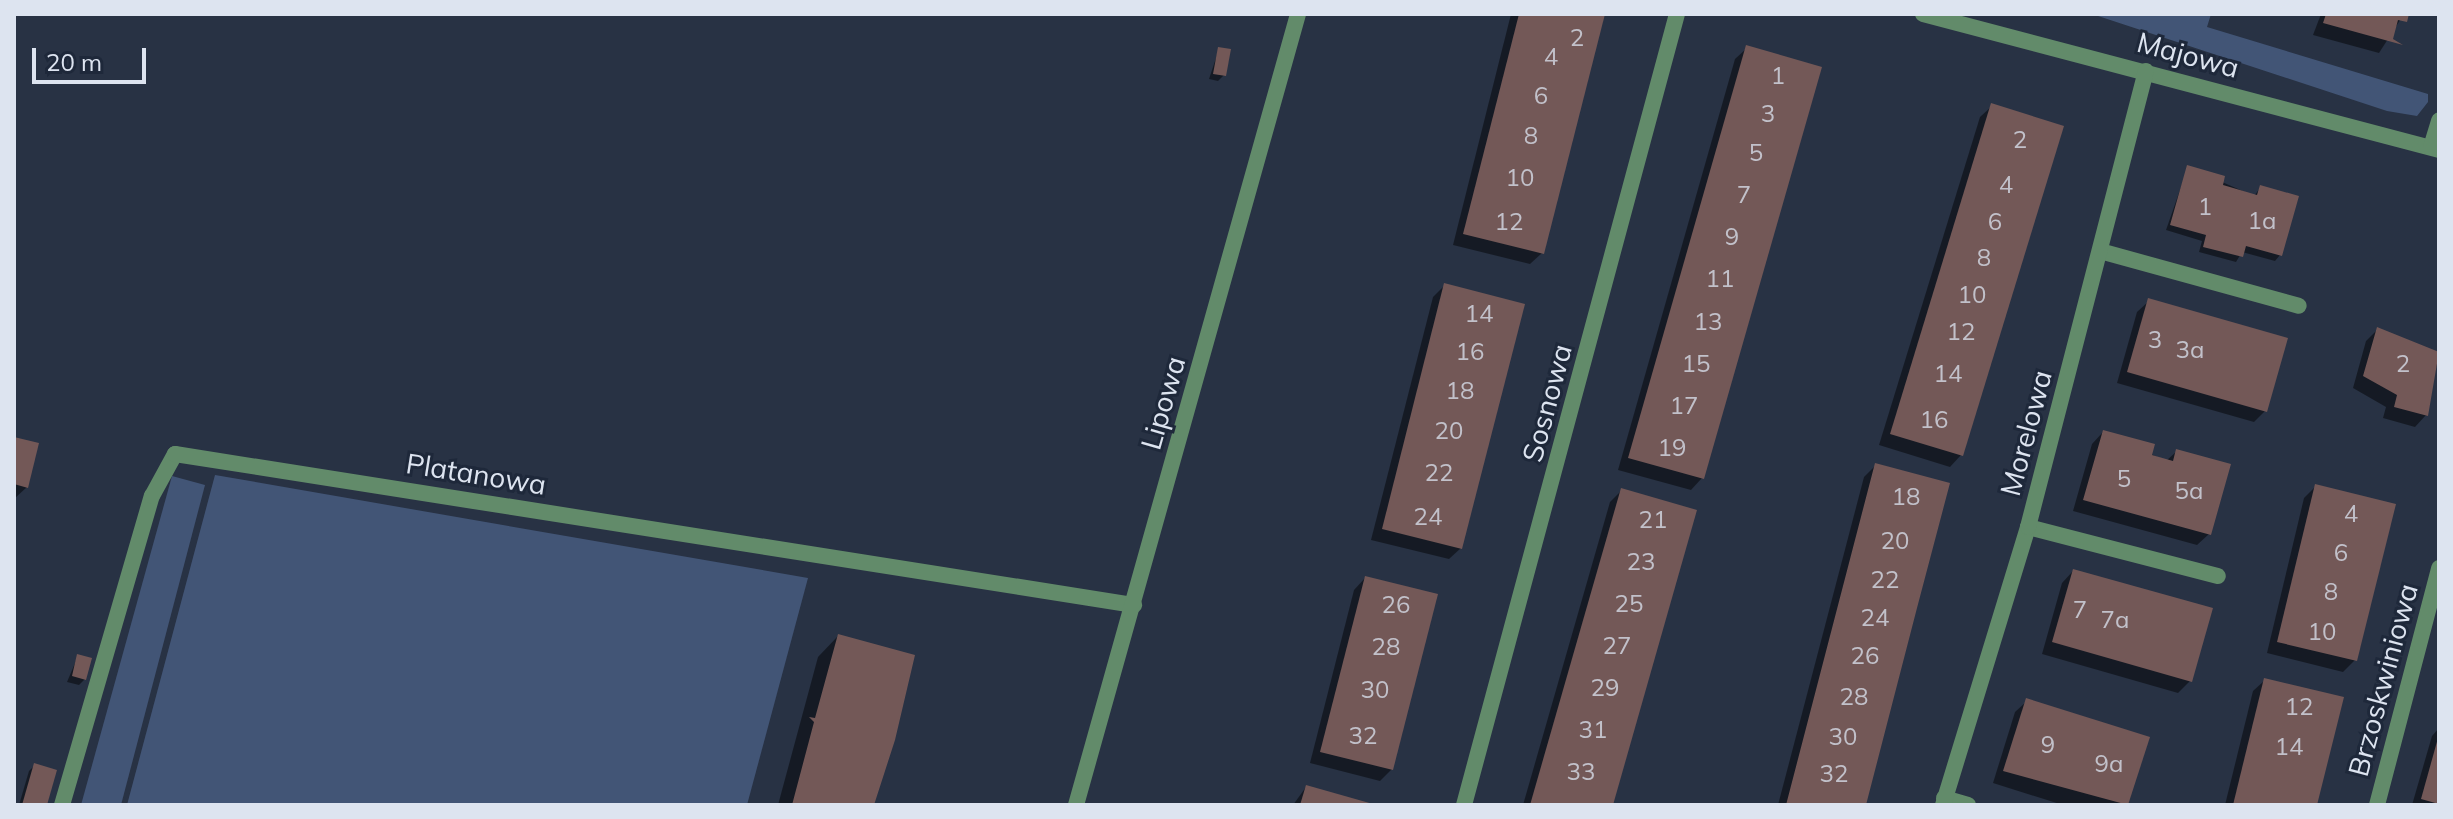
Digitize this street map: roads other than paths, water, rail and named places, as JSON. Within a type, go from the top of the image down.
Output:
[{"type":"street","name":"Lipowa","points":[[1076,805],[1298,14]]},
{"type":"street","name":"Sosnowa","points":[[1464,805],[1677,14]]},
{"type":"street","name":"Majowa","points":[[1923,14],[2435,148]]},
{"type":"street","name":"Morelowa","points":[[1944,801],[2028,527],[2146,71]]},
{"type":"street","points":[[2435,148],[2439,120]]},
{"type":"street","points":[[2100,251],[2299,306]]},
{"type":"street","name":"Platanowa","points":[[62,805],[152,496],[175,454],[1134,605]]},
{"type":"street","points":[[2028,527],[2218,576]]},
{"type":"street","name":"Brzoskwiniowa","points":[[2377,805],[2439,568]]},
{"type":"street","points":[[1944,801],[1968,805]]}]
